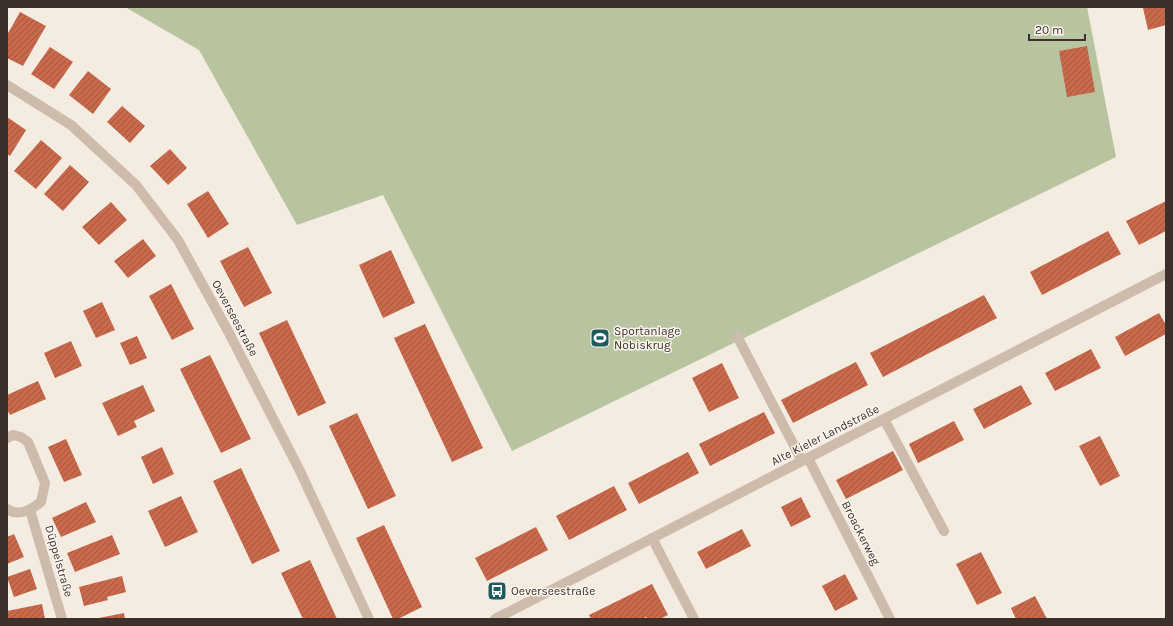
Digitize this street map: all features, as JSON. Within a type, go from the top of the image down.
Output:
[{"type":"street","name":"Oeverseestraße","points":[[7,86],[71,125],[136,185],[178,240],[228,331],[300,471],[369,619]]},
{"type":"street","name":"Alte Kieler Landstraße","points":[[495,619],[1166,274]]},
{"type":"street","name":"Broackerweg","points":[[737,336],[890,619]]},
{"type":"street","points":[[884,419],[944,531]]},
{"type":"street","points":[[7,438],[13,436],[21,437],[28,442],[45,483],[41,502],[30,510],[12,513],[7,509]]},
{"type":"street","name":"Düppelstraße","points":[[30,510],[62,619]]},
{"type":"street","points":[[652,538],[694,619]]},
{"type":"green space","name":"Sportanlage Nobiskrug","points":[[125,7],[1087,7],[1116,157],[512,451],[383,195],[297,225],[199,50]]},
{"type":"building","points":[[1166,7],[1166,25],[1148,30],[1143,8]]},
{"type":"building","points":[[20,12],[46,26],[23,66],[7,58],[7,35]]},
{"type":"building","points":[[1087,46],[1095,92],[1067,97],[1059,51]]},
{"type":"building","points":[[50,47],[73,62],[54,89],[31,74]]},
{"type":"building","points":[[88,71],[111,89],[93,114],[69,95]]},
{"type":"building","points":[[122,106],[145,126],[130,143],[107,122]]},
{"type":"building","points":[[7,117],[26,130],[10,156],[7,154]]},
{"type":"building","points":[[41,140],[62,158],[36,189],[14,171]]},
{"type":"building","points":[[170,149],[187,168],[168,185],[150,166]]},
{"type":"building","points":[[70,165],[89,182],[63,211],[44,194]]},
{"type":"building","points":[[208,191],[229,224],[208,238],[187,204]]},
{"type":"building","points":[[1166,201],[1166,231],[1139,245],[1126,221]]},
{"type":"building","points":[[111,202],[127,220],[99,245],[82,227]]},
{"type":"building","points":[[1108,231],[1121,254],[1042,295],[1030,272]]},
{"type":"building","points":[[143,239],[156,256],[128,278],[114,261]]},
{"type":"building","points":[[248,247],[272,293],[244,307],[220,261]]},
{"type":"building","points":[[391,250],[415,303],[383,318],[359,265]]},
{"type":"building","points":[[171,284],[194,329],[172,340],[149,296]]},
{"type":"building","points":[[984,295],[997,318],[883,377],[870,353]]},
{"type":"building","points":[[102,302],[115,330],[96,338],[83,311]]},
{"type":"building","points":[[1159,313],[1166,325],[1166,334],[1125,356],[1115,337]]},
{"type":"building","points":[[287,320],[326,403],[298,416],[259,333]]},
{"type":"building","points":[[425,324],[483,448],[452,462],[394,338]]},
{"type":"building","points":[[137,336],[147,358],[130,365],[120,343]]},
{"type":"building","points":[[71,341],[82,366],[55,378],[44,353]]},
{"type":"building","points":[[1091,349],[1101,368],[1055,391],[1045,373]]},
{"type":"building","points":[[210,355],[251,439],[221,453],[180,369]]},
{"type":"building","points":[[856,362],[868,385],[793,423],[781,400]]},
{"type":"building","points":[[722,363],[739,398],[709,412],[692,378]]},
{"type":"building","points":[[38,381],[46,399],[10,415],[7,409],[7,395]]},
{"type":"building","points":[[143,385],[155,411],[134,421],[137,427],[118,436],[102,403]]},
{"type":"building","points":[[1021,385],[1032,404],[984,429],[973,409]]},
{"type":"building","points":[[764,412],[775,433],[710,466],[699,444]]},
{"type":"building","points":[[357,413],[396,496],[368,509],[329,426]]},
{"type":"building","points":[[954,421],[964,440],[918,463],[909,444]]},
{"type":"building","points":[[1100,436],[1120,476],[1100,486],[1079,446]]},
{"type":"building","points":[[66,439],[82,475],[64,482],[48,447]]},
{"type":"building","points":[[162,447],[174,474],[153,484],[141,457]]},
{"type":"building","points":[[893,451],[903,470],[846,499],[836,480]]},
{"type":"building","points":[[688,452],[699,473],[639,504],[628,483]]},
{"type":"building","points":[[241,468],[280,551],[252,564],[213,481]]},
{"type":"building","points":[[614,486],[627,510],[569,540],[556,516]]},
{"type":"building","points":[[181,496],[198,532],[165,547],[148,511]]},
{"type":"building","points":[[801,497],[811,517],[791,527],[781,507]]},
{"type":"building","points":[[86,502],[96,522],[61,537],[52,518]]},
{"type":"building","points":[[384,525],[422,607],[398,619],[393,619],[356,538]]},
{"type":"building","points":[[536,527],[548,550],[487,581],[475,558]]},
{"type":"building","points":[[742,529],[751,546],[706,569],[697,552]]},
{"type":"building","points":[[14,534],[24,557],[7,564],[7,537]]},
{"type":"building","points":[[112,535],[120,554],[75,572],[67,553]]},
{"type":"building","points":[[981,552],[1002,593],[977,605],[956,564]]},
{"type":"building","points":[[310,560],[337,619],[303,619],[281,573]]},
{"type":"building","points":[[30,569],[37,589],[14,597],[7,577]]},
{"type":"building","points":[[845,574],[858,599],[835,611],[822,586]]},
{"type":"building","points":[[122,576],[126,592],[107,597],[108,600],[84,606],[79,587]]},
{"type":"building","points":[[652,584],[668,615],[660,619],[647,619],[646,617],[642,619],[591,619],[589,615]]},
{"type":"building","points":[[1035,596],[1047,619],[1016,619],[1011,608]]},
{"type":"building","points":[[42,604],[45,619],[7,619],[7,611]]},
{"type":"building","points":[[124,613],[125,619],[99,619],[99,618]]},
{"type":"place","name":"Sportanlage Nobiskrug","points":[[600,338]]},
{"type":"place","name":"Oeverseestraße","points":[[497,591]]}]
